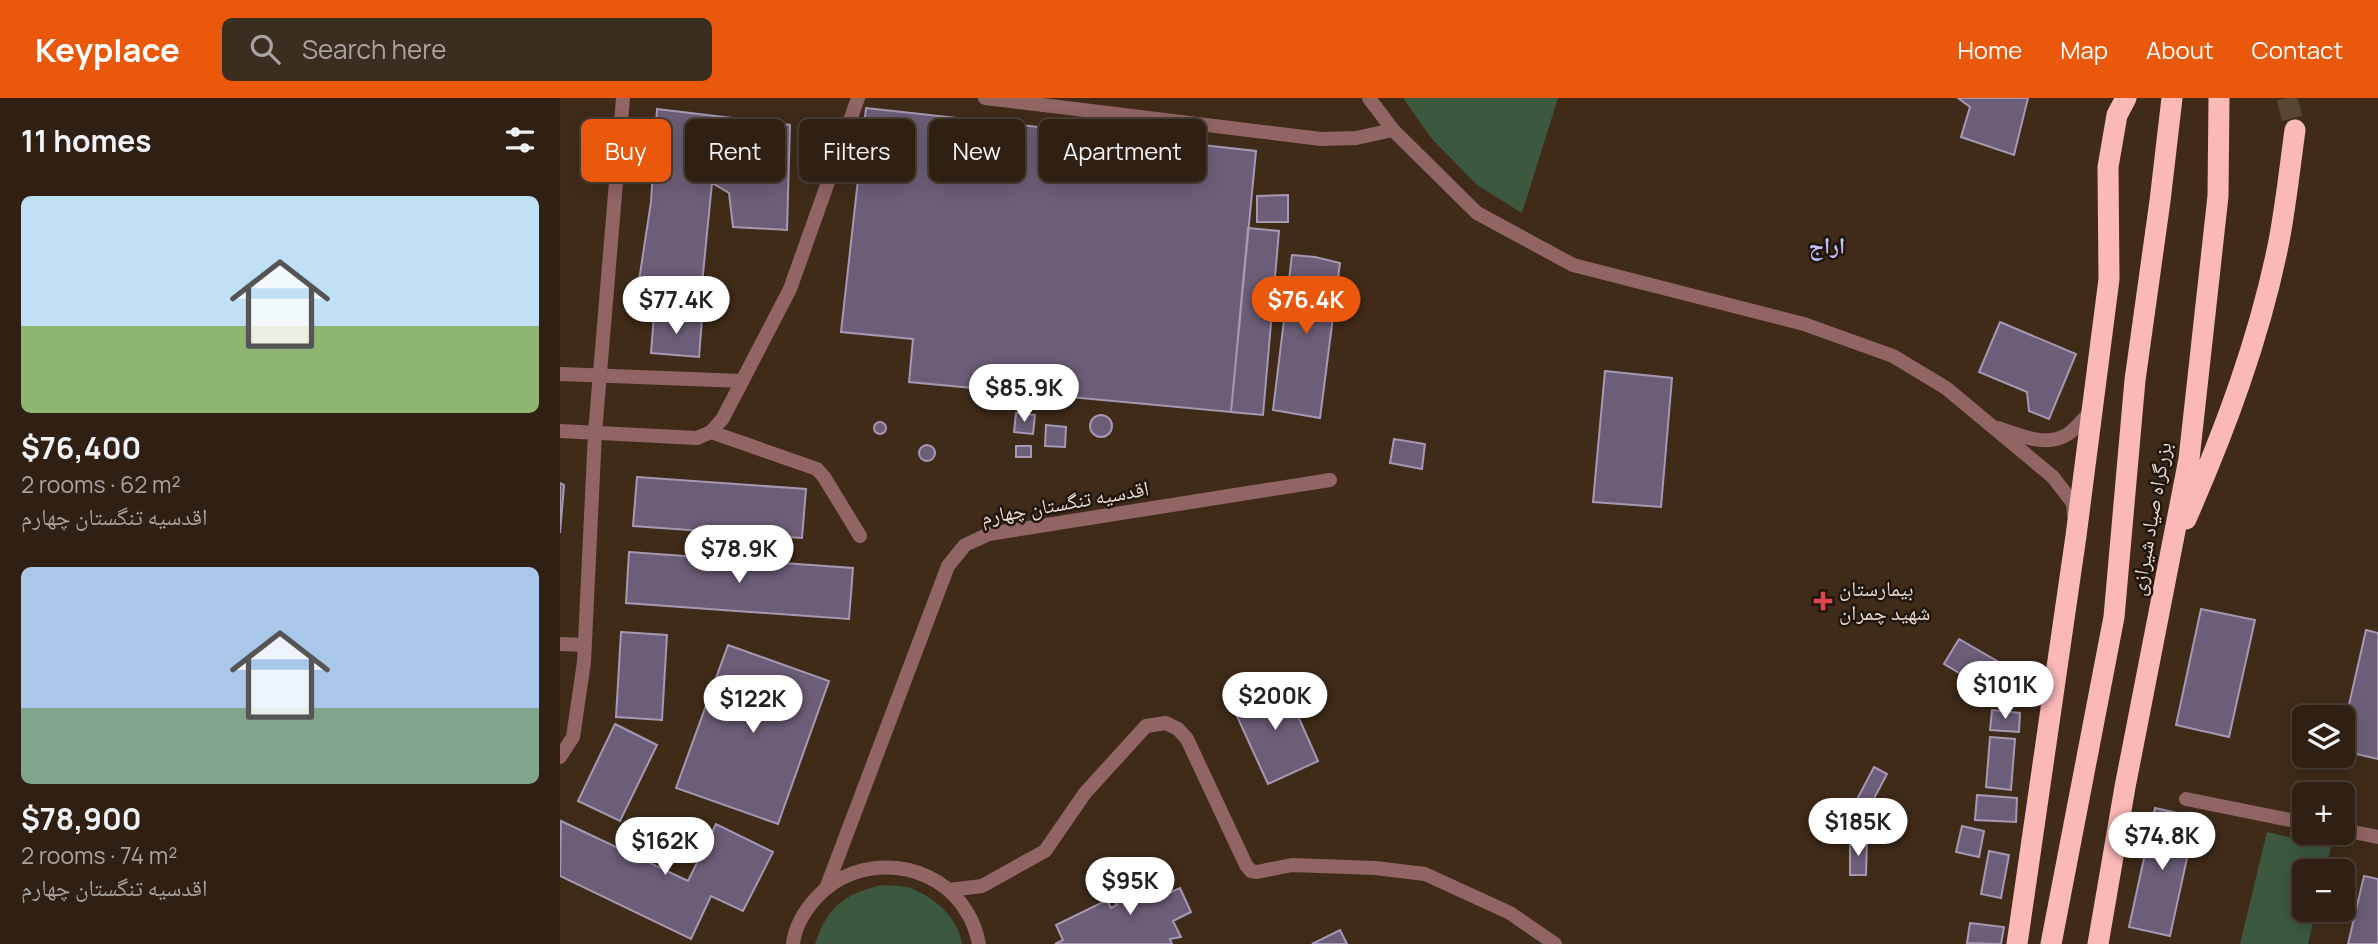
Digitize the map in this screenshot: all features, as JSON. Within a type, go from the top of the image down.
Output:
[{"type":"highway","points":[[2017,944],[2076,536],[2109,279],[2108,167],[2117,115],[2126,98]]},
{"type":"highway","name":"بزرگراه صیاد شیرازی","points":[[2051,944],[2114,617],[2135,380],[2171,122],[2171,98]]},
{"type":"highway","name":"بزرگراه صیاد شیرازی","points":[[2098,944],[2125,787],[2189,459],[2217,210],[2219,98]]},
{"type":"highway","points":[[2170,556],[2221,440],[2258,326],[2279,241],[2295,130]]},
{"type":"street","points":[[560,757],[573,737],[585,645],[595,433],[623,98]]},
{"type":"street","points":[[560,431],[697,438],[711,432],[723,418],[790,289],[858,98]]},
{"type":"street","points":[[985,98],[1321,139],[1356,138],[1393,130]]},
{"type":"street","points":[[1368,98],[1393,130],[1477,213],[1573,265],[1804,324],[1893,356],[1946,388],[2053,477],[2073,503],[2076,536]]},
{"type":"street","points":[[560,374],[742,381]]},
{"type":"street","points":[[1988,425],[2033,439],[2050,439],[2068,434],[2092,410]]},
{"type":"street","points":[[711,432],[817,469],[860,536]]},
{"type":"street","name":"اقدسیه تنگستان چهارم","points":[[827,886],[948,566],[965,545],[989,534],[1330,480]]},
{"type":"street","points":[[560,644],[585,645]]},
{"type":"street","points":[[949,890],[982,886],[1045,852],[1085,793],[1146,726],[1166,723],[1187,738],[1246,866],[1251,870],[1257,872],[1292,865],[1375,868],[1425,874],[1510,913],[1555,944]]},
{"type":"street","points":[[2186,799],[2292,820]]},
{"type":"street","points":[[2355,832],[2378,837]]},
{"type":"street","points":[[793,944],[806,909],[827,886],[856,870],[889,866],[921,873],[949,890],[969,914],[979,944]]},
{"type":"green space","points":[[1403,98],[1558,98],[1522,213],[1477,185],[1432,139]]},
{"type":"green space","points":[[2267,832],[2292,838],[2292,845],[2331,847],[2328,859],[2292,859],[2292,922],[2313,922],[2308,944],[2240,944]]},
{"type":"green space","points":[[881,885],[910,888],[928,897],[944,909],[956,925],[962,944],[815,944],[825,920],[839,904],[856,893]]},
{"type":"building","points":[[1958,98],[2028,98],[2014,155],[1961,137],[1970,107]]},
{"type":"building","points":[[866,108],[966,119],[929,119],[929,182],[1025,182],[1025,126],[1039,127],[1039,182],[1206,182],[1206,145],[1256,151],[1231,412],[909,382],[913,339],[841,332],[858,182],[915,182],[915,119],[865,119]]},
{"type":"building","points":[[657,109],[740,119],[685,119],[685,182],[785,182],[785,124],[790,125],[787,230],[733,227],[729,193],[712,183],[701,294],[638,287],[652,182],[671,182],[671,119],[656,119]]},
{"type":"building","points":[[1288,195],[1288,222],[1257,222],[1257,196]]},
{"type":"building","points":[[1248,228],[1279,231],[1263,415],[1231,412]]},
{"type":"building","points":[[1292,255],[1340,263],[1320,418],[1273,410]]},
{"type":"building","points":[[654,315],[702,319],[699,357],[651,353]]},
{"type":"building","points":[[2000,322],[2076,354],[2049,419],[2029,411],[2027,392],[1979,372]]},
{"type":"building","points":[[1605,371],[1672,378],[1661,507],[1593,502]]},
{"type":"building","points":[[1016,413],[1035,415],[1033,434],[1014,432]]},
{"type":"building","points":[[1101,415],[1109,418],[1112,426],[1109,434],[1101,437],[1093,434],[1090,426],[1093,418]]},
{"type":"building","points":[[880,422],[886,428],[880,434],[874,428]]},
{"type":"building","points":[[1046,425],[1066,427],[1065,447],[1045,446]]},
{"type":"building","points":[[1394,439],[1425,444],[1422,469],[1390,463]]},
{"type":"building","points":[[927,445],[935,453],[927,461],[919,453]]},
{"type":"building","points":[[1016,446],[1031,446],[1031,457],[1016,457]]},
{"type":"building","points":[[637,477],[806,489],[802,538],[633,526]]},
{"type":"building","points":[[560,483],[564,485],[560,533]]},
{"type":"building","points":[[629,552],[853,568],[849,619],[626,603]]},
{"type":"building","points":[[2201,609],[2255,620],[2229,737],[2176,725]]},
{"type":"building","points":[[2366,630],[2378,633],[2378,759],[2355,754],[2355,705],[2349,705]]},
{"type":"building","points":[[621,632],[667,635],[662,720],[616,717]]},
{"type":"building","points":[[1959,639],[2009,668],[2000,697],[1944,664]]},
{"type":"building","points":[[728,645],[829,681],[778,824],[676,788]]},
{"type":"building","points":[[1282,680],[1318,761],[1268,784],[1231,703]]},
{"type":"building","points":[[1992,710],[2020,713],[2019,732],[1990,730]]},
{"type":"building","points":[[615,724],[657,745],[620,821],[578,801]]},
{"type":"building","points":[[1990,737],[2015,739],[2011,790],[1986,787]]},
{"type":"building","points":[[1874,767],[1887,774],[1868,810],[1855,803]]},
{"type":"building","points":[[1977,795],[2017,798],[2016,822],[1975,820]]},
{"type":"building","points":[[2155,808],[2196,817],[2170,936],[2129,927]]},
{"type":"building","points":[[561,821],[688,881],[716,824],[773,852],[743,911],[711,896],[691,939],[560,876]]},
{"type":"building","points":[[1962,826],[1984,831],[1979,857],[1956,852]]},
{"type":"building","points":[[1850,841],[1867,841],[1866,875],[1850,875]]},
{"type":"building","points":[[1989,851],[2009,855],[2001,898],[1981,894]]},
{"type":"building","points":[[1159,872],[1169,893],[1180,888],[1191,912],[1173,921],[1181,937],[1170,939],[1172,944],[1055,944],[1063,940],[1056,925],[1107,900],[1111,908],[1117,905],[1112,896]]},
{"type":"building","points":[[2364,876],[2378,879],[2378,944],[2348,944]]},
{"type":"building","points":[[1970,923],[2004,927],[2001,944],[1967,943]]},
{"type":"building","points":[[1340,930],[1347,944],[1312,944]]},
{"type":"tunnel","points":[[2287,98],[2295,130]]},
{"type":"place","name":"بیمارستان شهید چمران","points":[[1823,601]]},
{"type":"district","name":"اراج","points":[[1827,246]]}]
